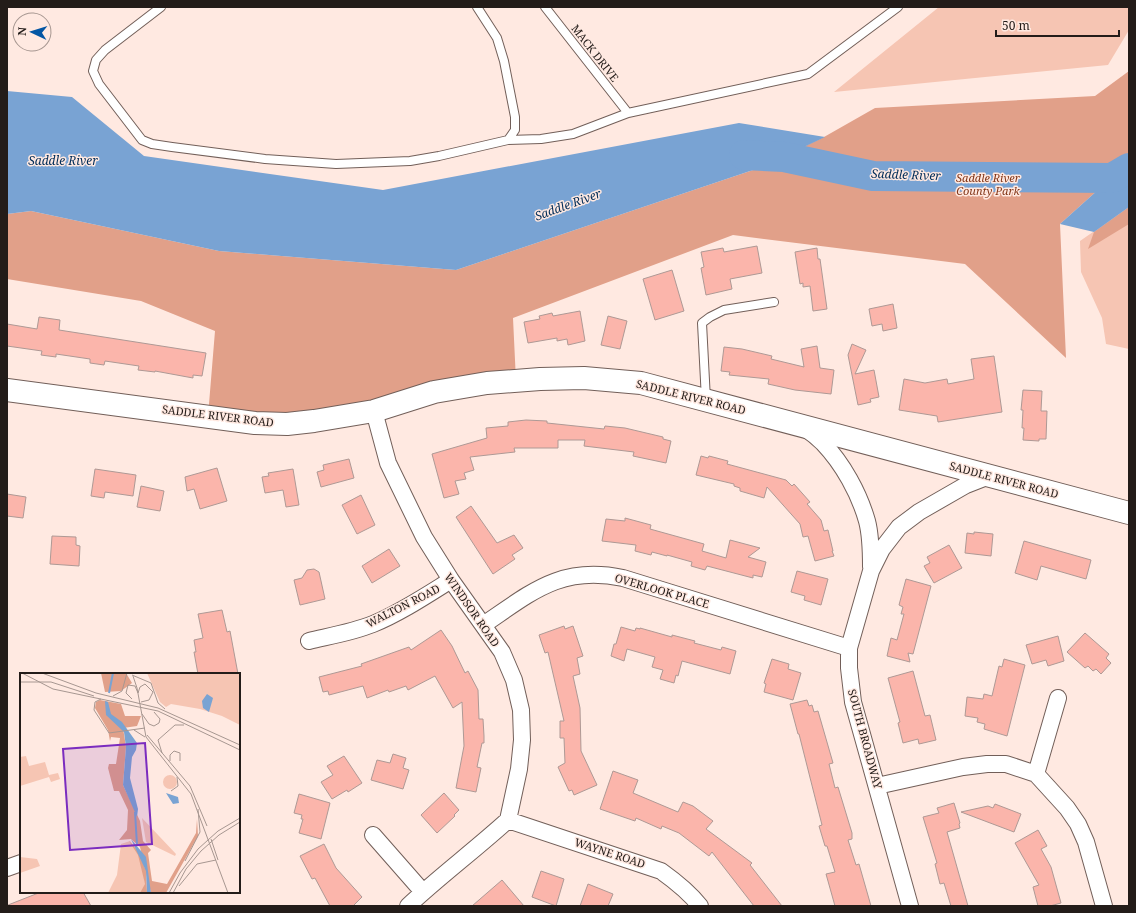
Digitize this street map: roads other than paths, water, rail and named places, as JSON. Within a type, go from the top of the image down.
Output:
[{"type":"street","name":"SADDLE RIVER ROAD","points":[[7,390],[255,423],[287,424],[374,411],[434,392],[487,383],[540,379],[584,378],[641,383],[1129,513]]},
{"type":"street","name":"WINDSOR ROAD","points":[[374,411],[388,463],[424,537],[451,580],[502,652],[514,680],[521,710],[522,740],[519,769],[508,820]]},
{"type":"street","name":"SOUTH BROADWAY","points":[[802,426],[822,442],[836,459],[853,487],[868,522],[871,546],[871,571]]},
{"type":"street","name":"SOUTH BROADWAY","points":[[910,906],[853,702],[849,668],[849,648],[871,571],[882,549],[899,527],[919,512],[966,485],[989,476]]},
{"type":"street","name":"OVERLOOK PLACE","points":[[483,625],[548,583],[569,577],[590,574],[623,578],[849,648]]},
{"type":"street","name":"WALTON ROAD","points":[[308,641],[374,624],[414,603],[451,580]]},
{"type":"street","points":[[1036,774],[1058,698]]},
{"type":"street","points":[[877,786],[963,767],[987,764],[1006,764],[1036,774],[1067,808],[1078,824],[1086,842],[1104,906]]},
{"type":"street","points":[[408,906],[480,846],[508,820]]},
{"type":"street","name":"WAYNE ROAD","points":[[508,820],[661,871],[683,888],[700,906]]},
{"type":"street","points":[[373,835],[423,892]]},
{"type":"street","points":[[7,868],[20,863]]},
{"type":"lane","points":[[161,7],[105,50],[96,60],[93,71],[98,84],[142,140],[172,147],[265,160],[336,164],[410,161],[508,140],[541,139],[573,134],[628,113],[808,74],[898,7]]},
{"type":"lane","points":[[477,7],[497,38],[506,68],[515,117],[515,130],[508,140]]},
{"type":"lane","name":"MACK DRIVE","points":[[545,7],[628,113]]},
{"type":"lane","points":[[706,400],[702,323],[724,310],[774,302]]},
{"type":"water","name":"Saddle River","points":[[7,91],[72,97],[144,156],[383,190],[739,123],[825,137],[762,167],[456,270],[219,251],[31,211],[7,214]]},
{"type":"water","points":[[1129,162],[1129,207],[1094,232],[1060,224]]},
{"type":"waterway","name":"Saddle River","points":[[744,155],[784,157],[873,176],[1112,178],[1129,168]]},
{"type":"park label","name":"Saddle River County Park","points":[[988,184]]}]
